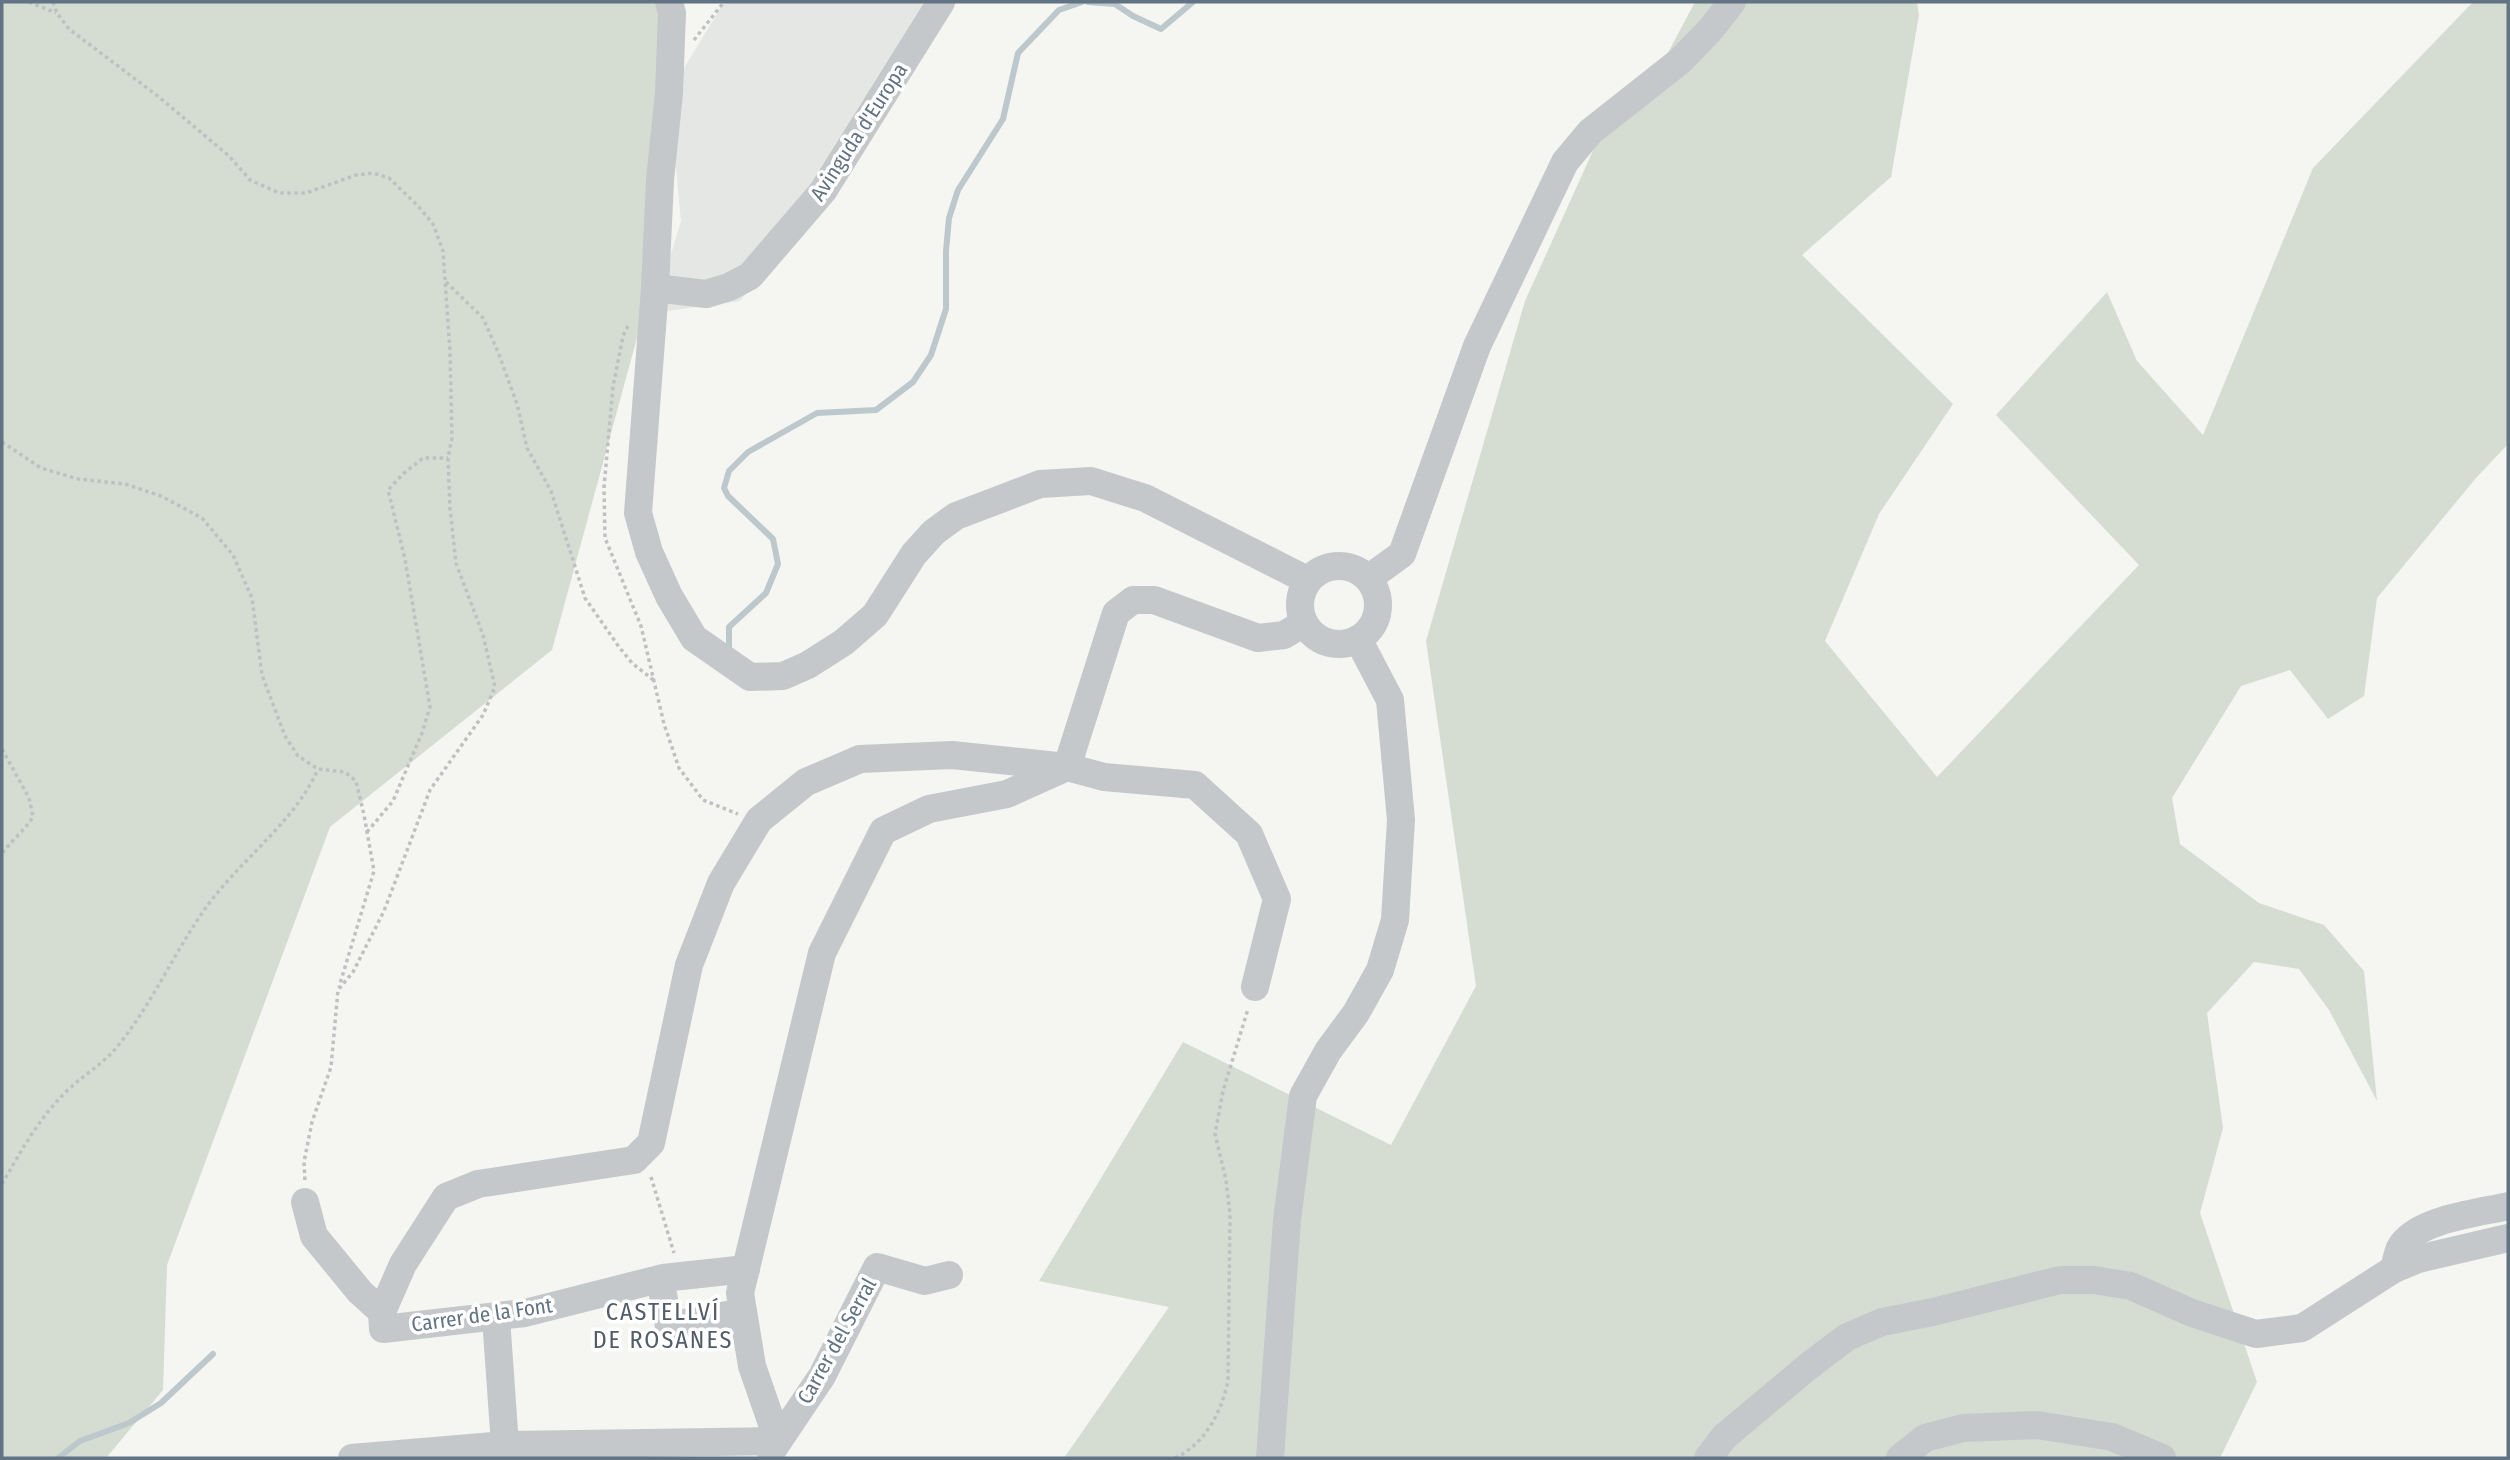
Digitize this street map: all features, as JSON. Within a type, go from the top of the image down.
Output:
[{"type":"street","points":[[670,2],[672,13],[669,93],[660,180],[655,288],[638,513],[649,552],[669,596],[694,638],[750,677],[783,676],[808,665],[844,642],[876,615],[914,554],[934,532],[956,516],[1040,484],[1091,481],[1145,498],[1307,580]]},
{"type":"street","name":"Avinguda d'Europa","points":[[655,288],[706,294],[729,287],[750,276],[823,191],[941,2]]},
{"type":"street","points":[[1369,578],[1402,554],[1477,346],[1565,162],[1590,132],[1680,61],[1732,2]]},
{"type":"street","points":[[1337,565],[1354,568],[1369,578],[1377,594],[1378,611],[1371,627],[1359,639],[1343,644],[1328,642],[1314,635],[1304,623],[1300,601],[1307,580],[1321,569],[1337,565]]},
{"type":"street","points":[[352,1458],[505,1445],[773,1450],[752,1366],[740,1293],[822,953],[883,831],[929,809],[1007,794],[1067,767],[1116,613],[1133,600],[1154,600],[1258,638],[1284,635],[1304,623]]},
{"type":"street","points":[[1270,1458],[1280,1299],[1303,1096],[1328,1051],[1356,1013],[1380,970],[1395,920],[1401,820],[1390,701],[1359,639]]},
{"type":"street","points":[[383,1321],[403,1264],[446,1196],[478,1184],[635,1160],[652,1143],[689,965],[721,883],[759,820],[806,782],[860,759],[952,755],[1067,767],[1104,777],[1195,785],[1249,834],[1277,899],[1255,987]]},
{"type":"street","points":[[305,1202],[314,1236],[383,1321]]},
{"type":"street","points":[[2394,1269],[2400,1248],[2413,1234],[2446,1220],[2508,1206]]},
{"type":"street","points":[[1708,1458],[1724,1437],[1810,1365],[1847,1337],[1882,1322],[2060,1280],[2094,1280],[2131,1286],[2192,1312],[2256,1334],[2302,1328],[2394,1269],[2418,1259],[2508,1238]]},
{"type":"street","name":"Carrer del Serral","points":[[773,1450],[822,1376],[877,1267],[925,1281],[948,1275]]},
{"type":"street","name":"Carrer de la Font","points":[[383,1321],[496,1318],[670,1278],[746,1269]]},
{"type":"street","points":[[670,1278],[669,1326],[743,1312]]},
{"type":"street","points":[[496,1318],[505,1445]]},
{"type":"street","points":[[1900,1458],[1925,1438],[1963,1429],[2037,1424],[2112,1437],[2162,1458]]},
{"type":"path","points":[[29,2],[57,13]]},
{"type":"path","points":[[52,2],[69,29],[159,97],[229,156],[250,180],[279,193],[306,193],[356,175],[373,173],[389,178],[433,224],[443,251],[450,351],[452,438],[448,458],[456,563],[483,635],[495,687],[484,715],[430,790],[384,911],[353,972],[338,990]]},
{"type":"path","points":[[445,281],[483,318],[517,404],[527,448],[551,491],[584,598],[619,648],[632,663],[656,682],[664,724],[678,768],[703,800],[759,820]]},
{"type":"path","points":[[2,442],[41,468],[78,479],[125,484],[161,496],[202,518],[233,555],[252,598],[262,675],[285,736],[298,756],[318,769],[345,772],[356,781],[374,871],[338,990],[331,1067],[312,1122],[304,1162],[305,1202]]},
{"type":"path","points":[[367,833],[393,801],[430,708],[405,559],[388,490],[423,458],[448,458]]},
{"type":"path","points":[[2,749],[29,798],[33,817],[2,854]]},
{"type":"path","points":[[2,1184],[35,1128],[69,1089],[96,1069],[120,1044],[217,893],[301,799],[318,769]]},
{"type":"path","points":[[1175,1458],[1188,1452],[1211,1426],[1224,1401],[1228,1381],[1230,1214],[1226,1180],[1215,1134],[1223,1091],[1255,987]]},
{"type":"path","points":[[643,1152],[670,1278]]},
{"type":"shaded area","points":[[2,2],[668,2],[668,224],[552,650],[330,827],[167,1265],[163,1390],[106,1458],[2,1458]]},
{"type":"shaded area","points":[[724,2],[943,2],[870,142],[740,301],[653,313],[681,221],[669,93]]},
{"type":"shaded area","points":[[1695,2],[1917,2],[1919,15],[1891,177],[1802,255],[1953,404],[1879,514],[1825,641],[1937,777],[2139,565],[1996,415],[2107,292],[2137,361],[2203,435],[2313,168],[2473,2],[2508,2],[2508,444],[2476,478],[2377,598],[2364,696],[2328,719],[2290,670],[2241,686],[2172,798],[2180,844],[2259,903],[2324,925],[2364,971],[2377,1101],[2329,1010],[2299,969],[2254,962],[2207,1013],[2223,1128],[2200,1213],[2257,1382],[2220,1458],[1064,1458],[1169,1307],[1039,1281],[1183,1042],[1391,1145],[1476,986],[1426,641],[1525,301],[1596,144],[1654,79]]},
{"type":"waterway","points":[[729,648],[729,627],[766,593],[778,564],[773,539],[728,496],[724,488],[729,471],[748,452],[817,413],[876,410],[913,382],[931,355],[946,309],[949,218],[958,190],[1003,119],[1018,53],[1059,10],[1082,2]]},
{"type":"waterway","points":[[1088,2],[1115,4],[1161,29],[1193,2]]},
{"type":"waterway","points":[[58,1458],[80,1441],[129,1423],[161,1403],[213,1354]]},
{"type":"district","name":"CASTELLVÍ DE ROSANES","points":[[663,1326]]}]
